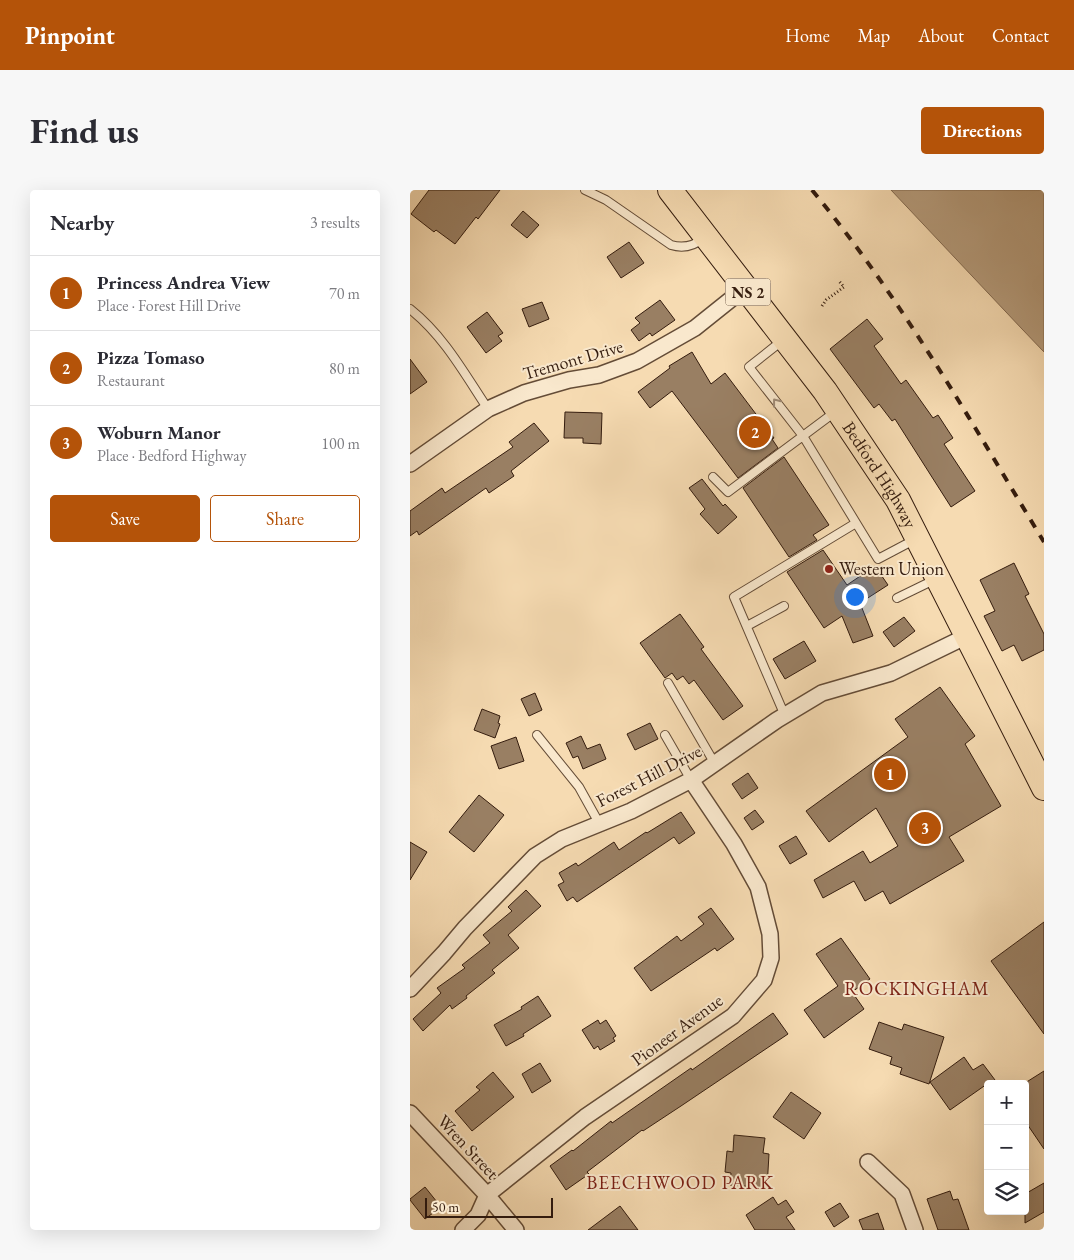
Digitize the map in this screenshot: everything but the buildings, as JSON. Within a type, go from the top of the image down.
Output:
[{"type":"main road","name":"Bedford Highway","points":[[670,190],[824,391],[898,500],[1044,788]]},
{"type":"street","name":"Tremont Drive","points":[[410,464],[488,409],[524,393],[569,380],[599,375],[637,361],[695,328],[745,288]]},
{"type":"street","name":"Forest Hill Drive","points":[[410,989],[465,928],[535,856],[562,839],[631,811],[691,780],[822,693],[892,673],[967,636]]},
{"type":"street","name":"Pioneer Avenue","points":[[463,1230],[478,1215],[487,1195],[585,1117],[732,1016],[764,980],[771,958],[770,934],[758,888],[734,844],[691,780]]},
{"type":"street","name":"Wren Street","points":[[410,1113],[487,1195],[516,1230]]},
{"type":"street","points":[[868,1162],[902,1194],[916,1230]]},
{"type":"lane","points":[[585,190],[606,200],[661,240],[671,245],[691,246],[706,236]]},
{"type":"lane","points":[[410,309],[442,340],[488,409]]},
{"type":"lane","points":[[784,339],[749,368],[803,436],[878,559],[918,538]]},
{"type":"lane","points":[[712,477],[728,492],[837,411]]},
{"type":"lane","points":[[785,716],[734,596],[856,523]]},
{"type":"lane","points":[[897,598],[938,578]]},
{"type":"lane","points":[[747,626],[784,606]]},
{"type":"lane","points":[[668,683],[715,764]]},
{"type":"lane","points":[[537,735],[579,786],[599,823]]},
{"type":"lane","points":[[665,735],[691,780]]},
{"type":"path","points":[[822,306],[826,300],[844,288],[839,281]]},
{"type":"shaded area","points":[[891,190],[1044,190],[1044,352],[1022,329]]},
{"type":"railway","points":[[812,190],[845,231],[906,318],[1044,542]]},
{"type":"place","name":"Pizza Tomaso","points":[[755,432]]},
{"type":"place","name":"Western Union","points":[[829,569]]},
{"type":"place","name":"Princess Andrea View","points":[[890,774]]},
{"type":"place","name":"Woburn Manor","points":[[925,828]]},
{"type":"district","name":"ROCKINGHAM","points":[[917,988]]},
{"type":"district","name":"BEECHWOOD PARK","points":[[680,1182]]}]
